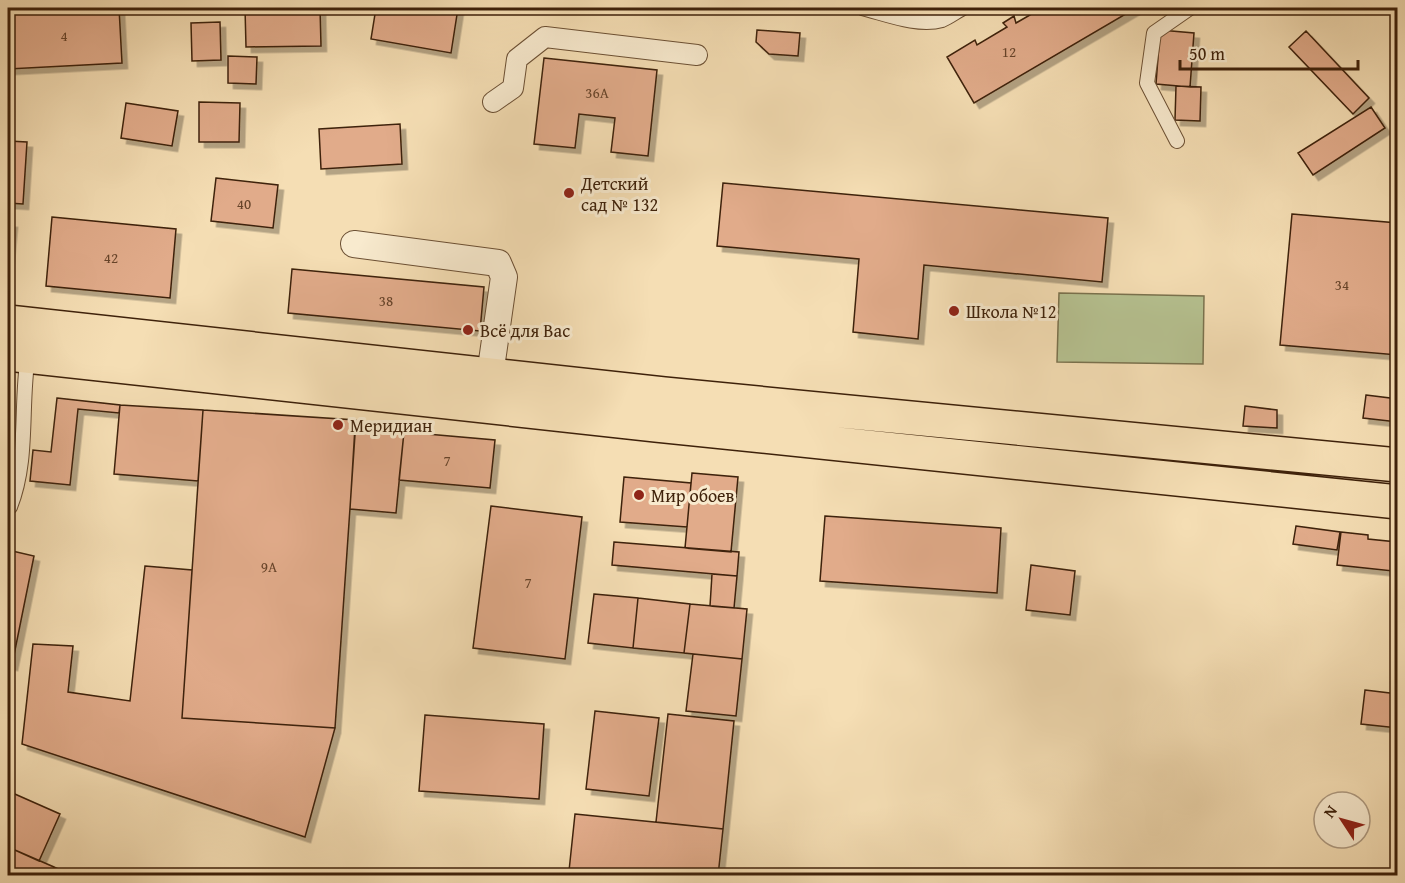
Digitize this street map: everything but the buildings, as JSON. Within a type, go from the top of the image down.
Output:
[{"type":"main road","points":[[8,322],[676,396],[1398,465]]},
{"type":"main road","points":[[18,355],[667,427],[1398,502]]},
{"type":"street","points":[[493,102],[513,88],[517,59],[545,37],[697,55]]},
{"type":"street","points":[[354,244],[498,263],[504,277],[490,375]]},
{"type":"lane","points":[[862,8],[919,22],[943,20],[963,8]]},
{"type":"lane","points":[[1177,141],[1147,82],[1154,33],[1190,8]]},
{"type":"lane","points":[[8,508],[16,492],[21,460],[25,374],[18,355]]},
{"type":"green space","points":[[1059,293],[1204,296],[1203,364],[1057,362]]},
{"type":"place","name":"Детский сад № 132","points":[[569,193]]},
{"type":"place","name":"Школа №12","points":[[954,311]]},
{"type":"place","name":"Всё для Вас","points":[[468,330]]},
{"type":"place","name":"Меридиан","points":[[338,425]]},
{"type":"place","name":"Мир обоев","points":[[639,495]]}]
